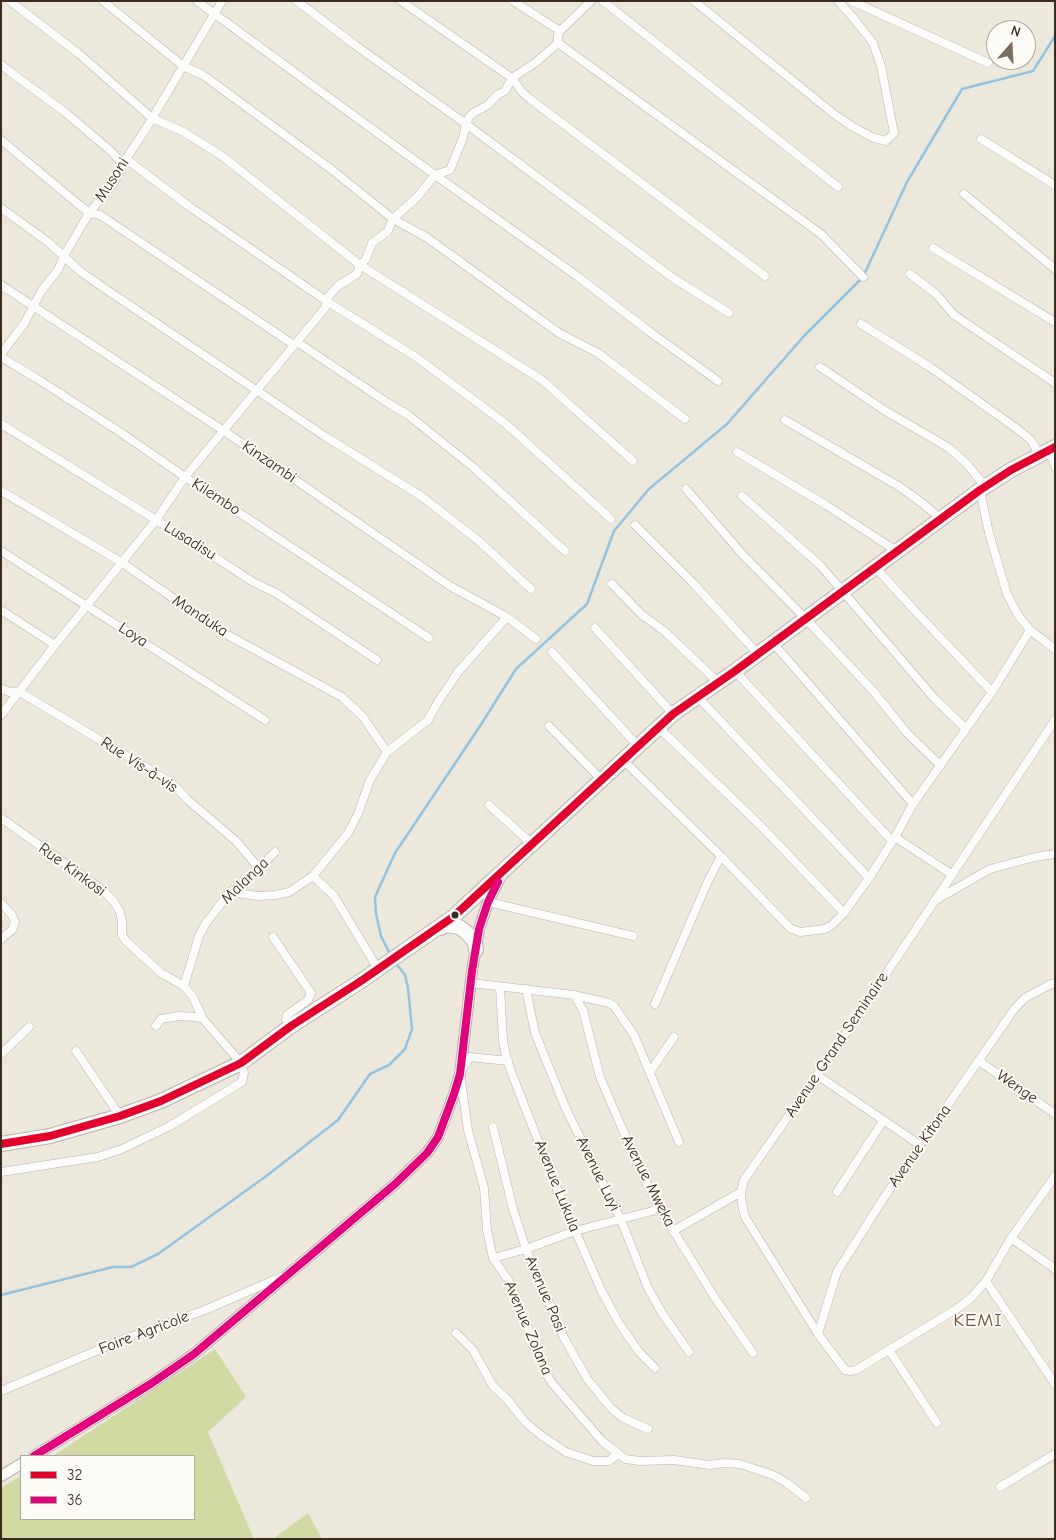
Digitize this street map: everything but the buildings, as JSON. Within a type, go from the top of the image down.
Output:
[{"type":"highway","points":[[1,1144],[50,1136],[120,1116],[161,1101],[241,1063],[291,1026],[453,917],[673,714],[735,671],[982,489],[1048,450]]},
{"type":"highway","points":[[434,930],[448,925],[459,927],[472,936],[476,950]]},
{"type":"street","points":[[10,1],[78,53],[152,118],[184,132],[222,156],[360,265],[542,380],[633,461]]},
{"type":"street","points":[[103,1],[183,66],[203,75],[331,169],[393,219],[426,237],[559,333],[598,353],[685,419]]},
{"type":"street","points":[[197,1],[435,176],[577,276],[718,381]]},
{"type":"street","name":"Musoni","points":[[1,357],[4,350],[24,324],[42,290],[58,270],[89,213],[113,184],[126,159],[222,1]]},
{"type":"street","points":[[297,1],[673,278],[728,313]]},
{"type":"street","points":[[401,1],[512,78],[530,99],[766,276]]},
{"type":"street","points":[[513,1],[560,32]]},
{"type":"street","points":[[1,715],[54,645],[156,520],[185,477],[325,308],[329,296],[338,286],[357,274],[360,265],[366,259],[372,243],[388,231],[391,221],[418,196],[435,176],[450,170],[469,117],[505,91],[512,78],[535,63],[558,42],[560,32],[591,1]]},
{"type":"street","points":[[603,1],[838,187]]},
{"type":"street","points":[[694,1],[834,114],[874,138],[886,141],[894,133],[881,66],[873,43],[838,1]]},
{"type":"street","points":[[852,1],[986,62]]},
{"type":"street","points":[[558,42],[821,234],[863,277]]},
{"type":"street","points":[[1,66],[66,113],[118,159],[126,159],[220,228],[328,302],[416,357],[506,424],[611,520]]},
{"type":"street","points":[[981,139],[1055,185]]},
{"type":"street","points":[[1,140],[89,213],[100,215],[408,415],[473,467],[565,551]]},
{"type":"street","points":[[964,194],[1055,269]]},
{"type":"street","points":[[1,208],[64,256],[81,272],[256,391],[368,465],[420,496],[480,541],[531,589]]},
{"type":"street","points":[[933,248],[1055,322]]},
{"type":"street","points":[[910,274],[936,294],[954,315],[1055,383]]},
{"type":"street","name":"Kinzambi","points":[[1,285],[224,431],[450,586],[507,617],[536,639]]},
{"type":"street","points":[[861,324],[930,367],[1031,440],[1048,450],[1055,466]]},
{"type":"street","name":"Kilembo","points":[[1,357],[120,432],[429,638]]},
{"type":"street","points":[[820,367],[884,410],[949,448],[967,464],[979,479],[989,533],[1007,594],[1018,616],[1030,630],[1055,649]]},
{"type":"street","points":[[785,420],[900,487],[941,519]]},
{"type":"street","name":"Lusadisu","points":[[1,424],[253,582],[276,593],[377,660]]},
{"type":"street","points":[[737,452],[826,505],[898,552]]},
{"type":"street","points":[[686,488],[744,556],[806,619],[874,692],[907,733],[939,764]]},
{"type":"street","name":"Manduka","points":[[1,490],[120,562],[222,632],[342,697],[363,717],[387,752]]},
{"type":"street","points":[[742,496],[820,565],[935,699],[965,728]]},
{"type":"street","points":[[635,526],[693,583],[758,654]]},
{"type":"street","name":"Loya","points":[[1,551],[264,720]]},
{"type":"street","points":[[876,568],[992,692]]},
{"type":"street","points":[[612,584],[641,614],[663,630],[718,682]]},
{"type":"street","points":[[1,610],[54,645]]},
{"type":"street","points":[[230,892],[258,896],[276,895],[289,892],[312,876],[348,833],[358,814],[370,780],[387,752],[428,720],[458,672],[507,617]]},
{"type":"street","points":[[595,628],[673,714]]},
{"type":"street","points":[[623,760],[721,856],[790,928],[800,932],[824,929],[844,913],[869,878],[913,804],[939,764],[992,692],[1030,630]]},
{"type":"street","points":[[773,643],[913,804]]},
{"type":"street","points":[[552,652],[638,746]]},
{"type":"street","points":[[735,671],[893,839],[951,874]]},
{"type":"street","name":"Rue Vis-à-vis","points":[[1,688],[10,692],[18,691],[172,783],[188,800],[236,841],[259,868]]},
{"type":"street","points":[[697,696],[869,878]]},
{"type":"street","name":"Avenue Grand Seminaire","points":[[741,1192],[744,1180],[817,1075],[1055,720]]},
{"type":"street","points":[[549,726],[602,780]]},
{"type":"street","points":[[658,727],[760,825],[844,913]]},
{"type":"street","points":[[489,805],[532,844]]},
{"type":"street","name":"Rue Kinkosi","points":[[1,818],[104,891],[120,912],[122,935],[134,949],[161,973],[184,986]]},
{"type":"street","name":"Malanga","points":[[184,986],[199,936],[206,923],[230,892],[244,883],[275,852]]},
{"type":"street","points":[[932,902],[990,869],[1055,854]]},
{"type":"street","points":[[655,1004],[704,890],[721,856]]},
{"type":"street","points":[[36,1455],[152,1383],[194,1354],[419,1162],[438,1137],[460,1074],[471,983],[483,915],[504,871]]},
{"type":"street","points":[[312,876],[334,896],[378,969]]},
{"type":"street","points":[[488,902],[633,936]]},
{"type":"street","points":[[1,903],[12,915],[15,922],[12,930],[1,939]]},
{"type":"street","points":[[273,937],[311,993],[308,1000],[287,1015],[286,1019],[291,1026]]},
{"type":"street","points":[[471,983],[574,995],[609,1003],[614,1006],[634,1035],[679,1142]]},
{"type":"street","name":"Avenue Kitona","points":[[818,1334],[837,1272],[885,1196],[1014,1008],[1025,998],[1051,984],[1055,984]]},
{"type":"street","points":[[1,1172],[98,1157],[122,1149],[170,1126],[242,1082],[244,1073],[241,1063],[203,1019],[193,997],[184,986]]},
{"type":"street","name":"Avenue Lukula","points":[[500,987],[503,1040],[508,1061],[575,1231],[602,1292],[619,1323],[638,1352],[655,1368]]},
{"type":"street","name":"Avenue Luyi","points":[[526,989],[534,1033],[548,1069],[621,1220],[648,1288],[662,1313],[689,1352]]},
{"type":"street","name":"Avenue Mweka","points":[[574,995],[583,1010],[600,1077],[641,1172],[660,1210],[715,1298],[753,1353]]},
{"type":"street","points":[[156,1026],[161,1019],[179,1016],[197,1016],[203,1019]]},
{"type":"street","points":[[1,1054],[29,1027]]},
{"type":"street","points":[[650,1072],[674,1036]]},
{"type":"street","points":[[76,1051],[120,1116]]},
{"type":"street","points":[[460,1074],[470,1058],[508,1061]]},
{"type":"street","name":"Wenge","points":[[979,1061],[1055,1114]]},
{"type":"street","name":"Avenue Zolana","points":[[460,1074],[468,1130],[484,1188],[487,1230],[493,1258],[510,1283],[547,1375],[602,1441],[624,1459],[640,1461],[674,1460],[708,1465],[740,1464],[773,1475],[806,1498]]},
{"type":"street","points":[[817,1075],[920,1145]]},
{"type":"street","points":[[837,1192],[883,1121]]},
{"type":"street","name":"Avenue Pasi","points":[[493,1127],[513,1209],[526,1249],[573,1356],[588,1380],[611,1408],[623,1418],[648,1429]]},
{"type":"street","points":[[673,1231],[741,1192],[745,1217],[818,1334],[845,1370],[851,1372],[958,1308],[972,1297],[986,1281],[1011,1238],[1055,1176]]},
{"type":"street","points":[[493,1258],[526,1249],[575,1231],[660,1210]]},
{"type":"street","points":[[1011,1238],[1055,1269]]},
{"type":"street","name":"Foire Agricole","points":[[1,1391],[122,1340],[205,1310],[288,1275]]},
{"type":"street","points":[[986,1281],[1055,1384]]},
{"type":"street","points":[[456,1334],[473,1350],[493,1386],[507,1399],[525,1422],[542,1436],[566,1452],[592,1461],[608,1461],[618,1454]]},
{"type":"street","points":[[889,1350],[936,1423]]},
{"type":"street","points":[[1000,1488],[1055,1454]]},
{"type":"street","points":[[1,1476],[20,1465]]},
{"type":"green space","points":[[215,1349],[246,1397],[208,1432],[254,1539],[1,1539],[1,1488],[20,1477],[20,1520],[195,1520],[195,1455],[55,1455]]},
{"type":"green space","points":[[308,1513],[322,1539],[273,1539]]},
{"type":"waterway","points":[[389,952],[381,936],[376,914],[375,897],[395,853],[516,669],[587,604],[614,531],[649,489],[727,424],[804,336],[863,277],[907,182],[962,89],[1033,71],[1055,36]]},
{"type":"waterway","points":[[1,1295],[113,1267],[131,1267],[158,1254],[265,1177],[338,1120],[370,1074],[389,1065],[405,1049],[412,1029],[408,988],[405,975],[398,966]]},
{"type":"transit line","name":"32","points":[[1,1144],[50,1136],[120,1116],[161,1101],[241,1063],[291,1026],[361,981],[453,917],[673,714],[735,671],[980,490],[1011,470],[1055,447]]},
{"type":"transit line","name":"36","points":[[36,1455],[152,1383],[194,1354],[395,1184],[427,1153],[438,1137],[460,1074],[479,929],[488,902],[498,882]]},
{"type":"district","name":"KEMI","points":[[978,1321]]}]
